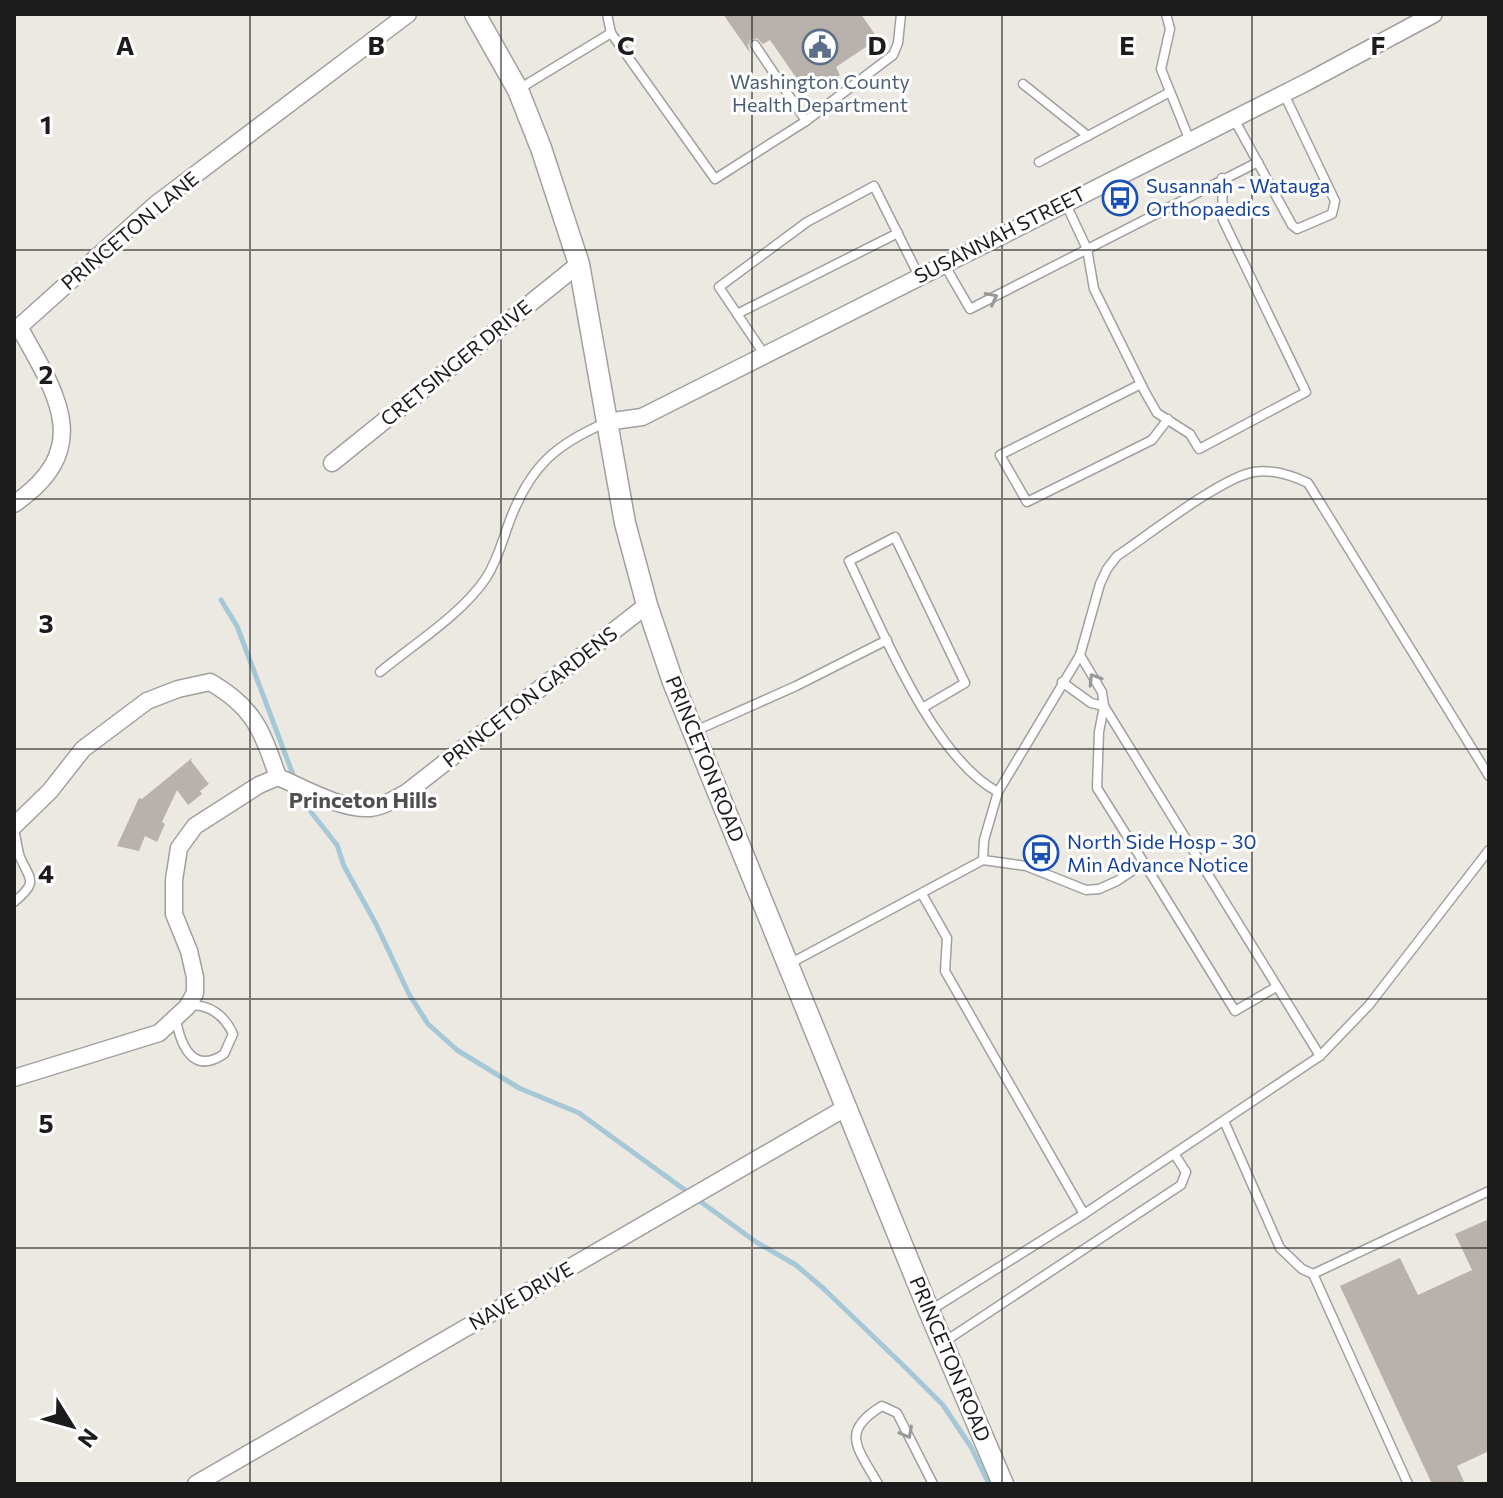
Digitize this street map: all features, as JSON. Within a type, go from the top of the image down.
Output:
[{"type":"street","name":"PRINCETON LANE","points":[[14,504],[34,491],[49,474],[59,456],[63,432],[57,401],[17,324],[155,205],[408,14]]},
{"type":"street","name":"PRINCETON ROAD","points":[[475,14],[518,90],[541,148],[579,264],[625,523],[647,605],[673,682],[929,1311],[1003,1484]]},
{"type":"street","name":"SUSANNAH STREET","points":[[606,422],[642,417],[1284,94],[1434,14]]},
{"type":"street","name":"CRETSINGER DRIVE","points":[[332,463],[579,264]]},
{"type":"street","name":"PRINCETON GARDENS","points":[[278,777],[328,799],[368,808],[385,804],[406,793],[647,605]]},
{"type":"street","points":[[14,828],[50,791],[83,749],[147,701],[178,689],[210,682],[234,696],[255,720],[278,777],[259,785],[195,826],[179,848],[174,880],[174,914],[189,951],[195,993],[176,1020],[159,1033],[14,1078]]},
{"type":"street","name":"NAVE DRIVE","points":[[196,1484],[847,1107]]},
{"type":"lane","points":[[607,14],[611,33],[715,179],[806,121],[893,55],[898,43],[901,14]]},
{"type":"lane","points":[[1166,14],[1170,29],[1161,69],[1190,141]]},
{"type":"lane","points":[[518,90],[611,33]]},
{"type":"lane","points":[[755,45],[806,121]]},
{"type":"lane","points":[[1023,84],[1088,136]]},
{"type":"lane","points":[[1039,162],[1170,92]]},
{"type":"lane","points":[[1234,119],[1292,225],[1297,229],[1332,214],[1335,201],[1284,94]]},
{"type":"lane","points":[[943,263],[970,309],[1258,162]]},
{"type":"lane","points":[[1065,202],[1087,249],[1094,289],[1141,384],[1157,413],[1190,434],[1199,449],[1306,392],[1223,220],[1222,178]]},
{"type":"lane","points":[[764,354],[719,287],[807,222],[874,186],[919,276]]},
{"type":"lane","points":[[737,314],[898,233]]},
{"type":"lane","points":[[1141,384],[1000,455],[1027,502],[1152,440],[1168,419]]},
{"type":"lane","points":[[380,672],[472,597],[488,576],[501,550],[511,516],[535,472],[573,437],[606,422]]},
{"type":"lane","points":[[983,860],[984,840],[998,792],[1080,655],[1107,569],[1117,556],[1229,482],[1253,472],[1291,475],[1308,483],[1489,776]]},
{"type":"lane","points":[[924,707],[965,683],[895,537],[849,561],[928,719],[962,761],[998,792]]},
{"type":"lane","points":[[693,732],[796,686],[887,640]]},
{"type":"lane","points":[[1080,655],[1102,692],[1104,706],[1099,732],[1097,788],[1235,1011],[1276,987]]},
{"type":"lane","points":[[1062,682],[1091,703],[1104,706],[1320,1056]]},
{"type":"lane","points":[[14,828],[20,857],[31,876],[25,890],[14,902]]},
{"type":"lane","points":[[929,1311],[1175,1155],[1320,1056],[1369,1005],[1489,850]]},
{"type":"lane","points":[[788,965],[983,860],[1026,866],[1086,890],[1099,889],[1117,881],[1144,863]]},
{"type":"lane","points":[[922,894],[947,938],[945,971],[1084,1214]]},
{"type":"lane","points":[[176,1020],[181,1041],[189,1055],[211,1061],[224,1054],[233,1034],[225,1021],[212,1010],[195,1005],[187,1007]]},
{"type":"lane","points":[[1224,1121],[1280,1248],[1302,1269],[1313,1274],[1408,1484]]},
{"type":"lane","points":[[944,1342],[1181,1185],[1186,1172],[1175,1155]]},
{"type":"lane","points":[[1313,1274],[1489,1191]]},
{"type":"lane","points":[[878,1484],[861,1454],[855,1435],[861,1419],[882,1406],[897,1413],[933,1484]]},
{"type":"building","name":"Washington County Health Department","points":[[723,14],[861,14],[878,39],[836,67],[840,75],[824,86],[819,79],[804,89],[770,40],[763,44],[757,38],[751,40],[748,45],[750,53]]},
{"type":"building","points":[[192,758],[191,761],[209,784],[200,791],[202,794],[188,805],[177,790],[162,822],[165,824],[157,842],[145,836],[139,851],[117,846],[139,798],[142,799]]},
{"type":"building","points":[[1489,1219],[1489,1451],[1457,1466],[1465,1484],[1432,1484],[1340,1286],[1400,1258],[1418,1295],[1472,1270],[1455,1234]]},
{"type":"waterway","points":[[221,600],[237,626],[295,780]]},
{"type":"waterway","points":[[301,792],[311,812],[337,845],[344,866],[409,994],[428,1024],[457,1050],[519,1088],[579,1113],[689,1193]]},
{"type":"waterway","points":[[697,1199],[756,1242],[796,1265],[908,1370],[943,1405],[971,1447],[989,1484]]},
{"type":"place","name":"Washington County Health Department","points":[[820,47]]},
{"type":"place","name":"Susannah - Watauga Orthopaedics","points":[[1120,198]]},
{"type":"place","name":"North Side Hosp - 30 Min Advance Notice","points":[[1041,853]]},
{"type":"district","name":"Princeton Hills","points":[[363,800]]}]
